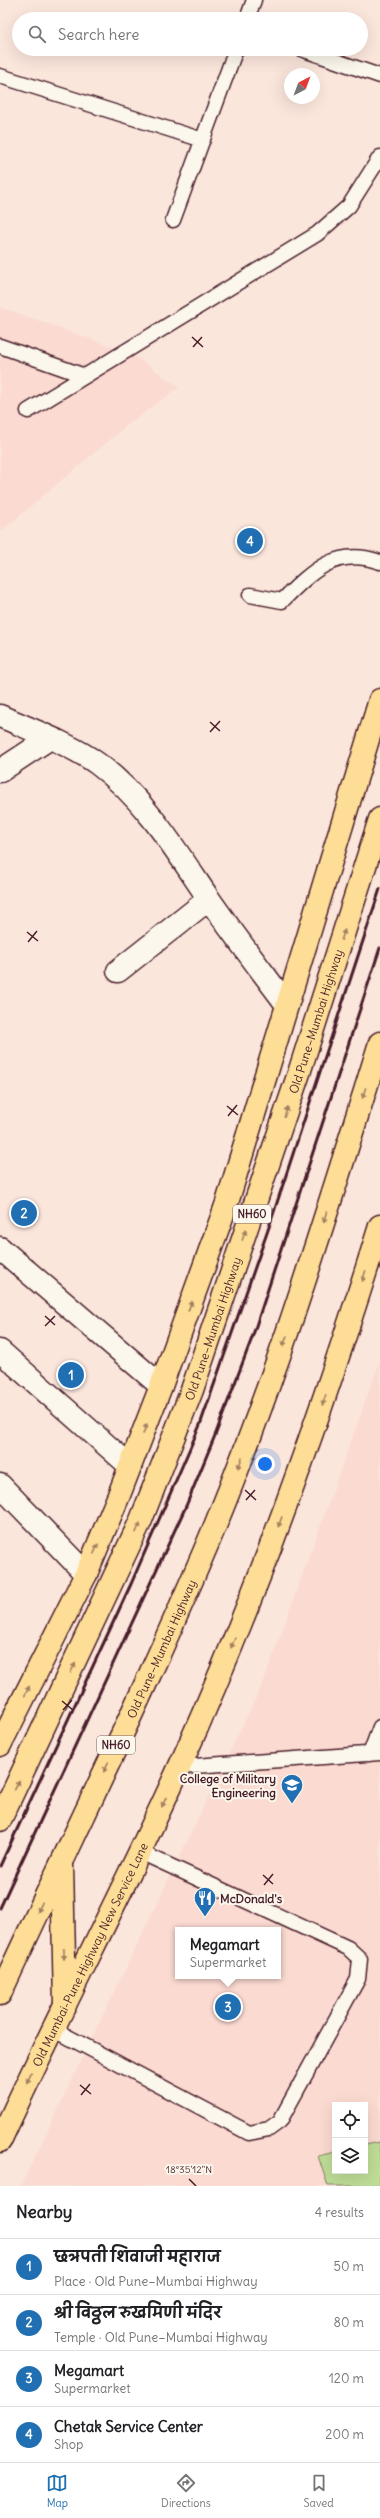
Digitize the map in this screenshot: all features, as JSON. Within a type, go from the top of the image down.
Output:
[{"type":"main road","points":[[0,1746],[5,1721],[86,1574],[161,1386],[227,1203],[380,700]]},
{"type":"main road","name":"Old Pune–Mumbai Highway","points":[[0,1820],[141,1520],[192,1390],[299,1073],[380,818]]},
{"type":"main road","name":"Old Pune–Mumbai Highway","points":[[0,1994],[170,1630],[215,1525],[256,1420],[296,1310],[380,1043]]},
{"type":"main road","name":"Old Mumbai-Pune Highway New Service Lane","points":[[0,2141],[180,1767],[244,1618],[300,1466],[380,1226]]},
{"type":"main road","points":[[62,1859],[65,2005]]},
{"type":"street","points":[[0,716],[50,738],[98,764],[139,803],[170,841],[209,899],[287,1004]]},
{"type":"street","points":[[0,771],[50,738]]},
{"type":"street","points":[[118,971],[209,899]]},
{"type":"street","points":[[0,1248],[161,1386]]},
{"type":"street","points":[[0,1351],[130,1466]]},
{"type":"street","points":[[0,1485],[86,1574]]},
{"type":"lane","points":[[250,12],[254,0]]},
{"type":"lane","points":[[173,220],[233,56]]},
{"type":"lane","points":[[321,56],[380,76]]},
{"type":"lane","points":[[0,76],[203,140]]},
{"type":"lane","points":[[28,411],[317,234],[349,206],[380,157]]},
{"type":"lane","points":[[0,346],[85,376]]},
{"type":"lane","points":[[250,595],[282,601],[311,573],[340,558],[364,556],[380,562]]},
{"type":"lane","points":[[180,1767],[375,1753],[380,1727]]},
{"type":"lane","points":[[53,2029],[249,2133],[269,2129],[280,2121],[358,1979],[360,1959],[348,1948],[140,1852]]},
{"type":"shaded area","points":[[0,307],[130,353],[179,387],[130,423],[0,532]]},
{"type":"shaded area","name":"College of Military Engineering","points":[[380,1361],[380,2186],[21,2186],[264,1681]]},
{"type":"green space","points":[[380,2142],[380,2186],[328,2186],[318,2156],[332,2153],[332,2174],[368,2174],[368,2144]]},
{"type":"railway","points":[[0,1866],[131,1584],[200,1425],[269,1227],[380,889]]},
{"type":"railway","points":[[0,1908],[186,1506],[216,1433],[252,1338],[380,948]]},
{"type":"place","name":"Chetak Service Center","points":[[250,541]]},
{"type":"place","name":"श्री विठ्ठल रुखमिणी मंदिर","points":[[24,1213]]},
{"type":"place","name":"छत्रपती शिवाजी महाराज","points":[[71,1375]]},
{"type":"place","name":"College of Military Engineering","points":[[292,1804]]},
{"type":"place","name":"McDonald's","points":[[205,1918]]},
{"type":"place","name":"Megamart","points":[[228,2007]]}]
